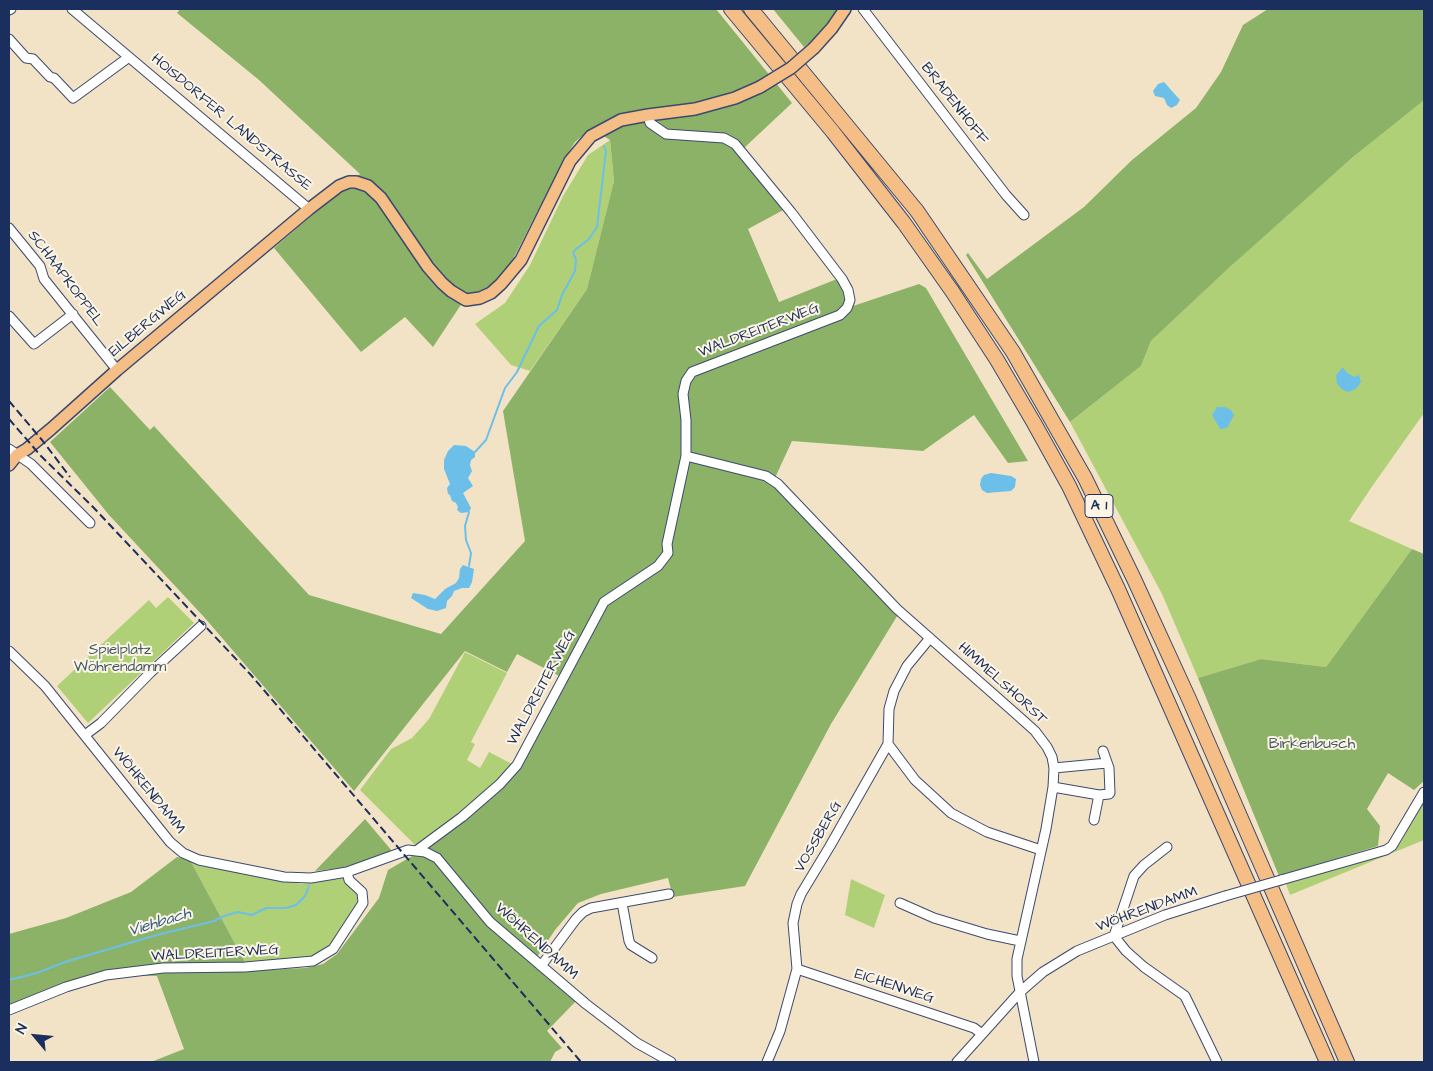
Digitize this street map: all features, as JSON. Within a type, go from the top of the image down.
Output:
[{"type":"highway","name":"A 1","points":[[731,9],[833,132],[904,223],[952,291],[997,360],[1070,486],[1118,589],[1327,1062]]},
{"type":"highway","name":"A 1","points":[[751,9],[917,211],[1013,352],[1085,478],[1134,578],[1189,699],[1347,1062]]},
{"type":"main road","name":"HOISDORFER LANDSTRASSE","points":[[309,209],[339,186],[349,182],[362,183],[368,186],[381,198],[428,267],[451,291],[466,300],[480,298],[491,293],[501,284],[521,260],[570,160],[592,136],[621,120],[695,110],[735,98],[760,87],[791,68],[814,48],[832,28],[845,9]]},
{"type":"main road","name":"EILBERGWEG","points":[[9,465],[13,452],[51,429],[117,370],[309,209]]},
{"type":"street","name":"HOISDORFER LANDSTRASSE","points":[[72,9],[309,209]]},
{"type":"street","name":"BRADENHOFF","points":[[863,9],[1006,195],[1024,215]]},
{"type":"street","points":[[9,39],[26,58],[32,59],[73,98],[129,57]]},
{"type":"street","name":"WALDREITERWEG","points":[[416,851],[462,817],[500,784],[517,765],[604,602],[658,566],[668,553],[667,544],[686,456],[686,420],[683,394],[686,381],[692,372],[840,314],[847,308],[850,300],[848,290],[842,279],[792,212],[735,144],[724,138],[666,134],[650,123],[648,115]]},
{"type":"street","name":"SCHAAPKOPPEL","points":[[9,228],[40,266],[44,279],[117,370]]},
{"type":"street","points":[[9,316],[34,344],[73,314]]},
{"type":"street","points":[[13,452],[30,464],[90,523]]},
{"type":"street","name":"HIMMELSHORST","points":[[686,456],[766,476],[778,484],[879,591],[1035,731],[1050,752],[1054,768],[1053,787],[1017,959],[1017,976],[1034,1062]]},
{"type":"street","points":[[85,736],[201,626]]},
{"type":"street","name":"VOSSBERG","points":[[767,1062],[780,1031],[797,969],[794,924],[799,899],[888,744],[889,709],[894,691],[907,666],[930,638]]},
{"type":"street","name":"WÖHRENDAMM","points":[[9,651],[45,686],[170,842],[183,853],[199,860],[284,877],[311,878],[347,872],[408,850],[425,852],[437,858],[490,922],[541,966],[622,1033],[671,1062]]},
{"type":"street","points":[[888,744],[915,780],[951,812],[987,832],[1041,850]]},
{"type":"street","points":[[1053,787],[1107,795],[1110,793],[1109,768],[1103,751]]},
{"type":"street","points":[[1054,768],[1107,762]]},
{"type":"street","name":"WÖHRENDAMM","points":[[957,1062],[1020,992],[1043,972],[1077,951],[1165,915],[1386,850],[1392,846],[1424,792]]},
{"type":"street","points":[[1094,820],[1099,794]]},
{"type":"street","points":[[1166,847],[1134,876],[1114,936],[1139,963],[1185,996],[1217,1062]]},
{"type":"street","name":"WALDREITERWEG","points":[[9,1010],[66,987],[106,975],[163,968],[245,967],[313,961],[333,949],[363,903],[362,892],[349,880],[347,872]]},
{"type":"street","points":[[541,966],[576,918],[583,912],[591,908],[668,894]]},
{"type":"street","points":[[622,903],[631,945],[652,958]]},
{"type":"street","points":[[900,903],[934,918],[987,934],[1020,941]]},
{"type":"street","name":"EICHENWEG","points":[[797,969],[974,1028],[982,1034]]},
{"type":"green space","points":[[180,9],[716,9],[792,103],[744,148],[787,208],[748,229],[779,302],[837,279],[853,306],[919,284],[926,288],[1028,461],[1008,463],[974,415],[923,451],[792,441],[774,480],[899,613],[831,724],[745,886],[673,897],[668,878],[601,894],[578,903],[555,930],[537,957],[577,1000],[547,1031],[562,1048],[555,1052],[550,1062],[151,1062],[184,1049],[157,976],[106,975],[9,1010],[9,934],[66,918],[131,892],[177,857],[190,860],[246,964],[244,971],[305,968],[323,964],[337,954],[379,898],[388,870],[419,852],[501,786],[565,679],[517,654],[507,672],[465,651],[354,791],[204,617],[109,515],[50,442],[110,387],[150,430],[154,426],[309,595],[441,634],[525,541],[503,411],[587,289],[614,181],[610,140],[591,128],[575,142],[563,161],[510,265],[497,281],[485,290],[466,297],[433,347],[405,317],[361,352],[274,248],[360,174],[259,80],[177,13]]},
{"type":"green space","points":[[773,9],[840,9],[811,42],[804,47]]},
{"type":"green space","points":[[1268,9],[1424,9],[1424,100],[1353,157],[1232,265],[1151,341],[1141,366],[1070,422],[966,255],[968,253],[987,279],[1084,207],[1132,160],[1196,108],[1221,72],[1243,25]]},
{"type":"green space","points":[[1424,98],[1424,413],[1349,521],[1412,549],[1326,667],[1261,659],[1198,678],[1162,594],[1070,422],[1141,366],[1151,341],[1251,247],[1353,157]]},
{"type":"green space","points":[[610,140],[614,181],[587,289],[530,371],[511,365],[475,324],[505,303],[530,265],[563,196],[588,155]]},
{"type":"green space","name":"Birkenbusch","points":[[1412,549],[1424,554],[1424,781],[1414,790],[1388,773],[1367,809],[1380,826],[1378,846],[1279,876],[1198,678],[1261,659],[1326,667]]},
{"type":"green space","name":"Spielplatz Wöhrendamm","points":[[168,597],[194,623],[88,723],[57,686],[149,600],[156,608]]},
{"type":"green space","points":[[465,652],[507,673],[471,742],[475,744],[467,760],[480,768],[489,752],[514,765],[493,787],[417,847],[360,790],[391,749],[412,738],[429,719]]},
{"type":"green space","points":[[1424,800],[1424,840],[1290,895],[1286,884],[1388,853],[1401,842]]},
{"type":"green space","points":[[365,819],[392,851],[368,861],[340,868],[315,871]]},
{"type":"green space","points":[[190,860],[301,884],[342,878],[359,892],[357,904],[331,944],[312,958],[246,964]]},
{"type":"green space","points":[[851,879],[885,895],[874,928],[845,915]]},
{"type":"water","points":[[1164,82],[1180,100],[1177,105],[1171,108],[1167,105],[1164,98],[1155,96],[1153,91],[1158,84]]},
{"type":"water","points":[[1343,367],[1346,372],[1354,377],[1359,375],[1361,382],[1356,389],[1348,392],[1337,384],[1336,375]]},
{"type":"water","points":[[1217,407],[1231,410],[1234,415],[1227,428],[1220,429],[1212,415]]},
{"type":"water","points":[[454,445],[466,446],[475,452],[475,457],[471,460],[470,465],[472,471],[468,478],[473,486],[463,493],[471,508],[469,512],[461,513],[457,510],[456,503],[452,501],[448,494],[447,488],[450,484],[444,469],[444,460],[448,451]]},
{"type":"water","points":[[991,473],[1011,476],[1016,479],[1015,487],[1011,491],[987,493],[982,490],[980,485],[981,479],[984,475]]},
{"type":"water","points":[[463,565],[474,569],[472,582],[469,588],[454,591],[447,601],[446,608],[437,611],[428,609],[411,598],[413,593],[435,599],[445,589],[456,583]]},
{"type":"waterway","points":[[475,452],[486,440],[505,388],[517,372],[539,326],[557,310],[562,295],[575,271],[576,259],[573,253],[589,239],[597,227],[606,151],[604,146]]},
{"type":"waterway","points":[[469,512],[465,526],[466,540],[471,553],[469,566]]},
{"type":"waterway","name":"Viehbach","points":[[9,980],[153,936],[214,921],[238,912],[252,915],[266,908],[286,908],[296,905],[305,896],[309,886]]},
{"type":"railway","points":[[9,401],[70,477]]},
{"type":"railway","points":[[9,419],[41,456],[93,507],[251,675],[581,1062]]}]
